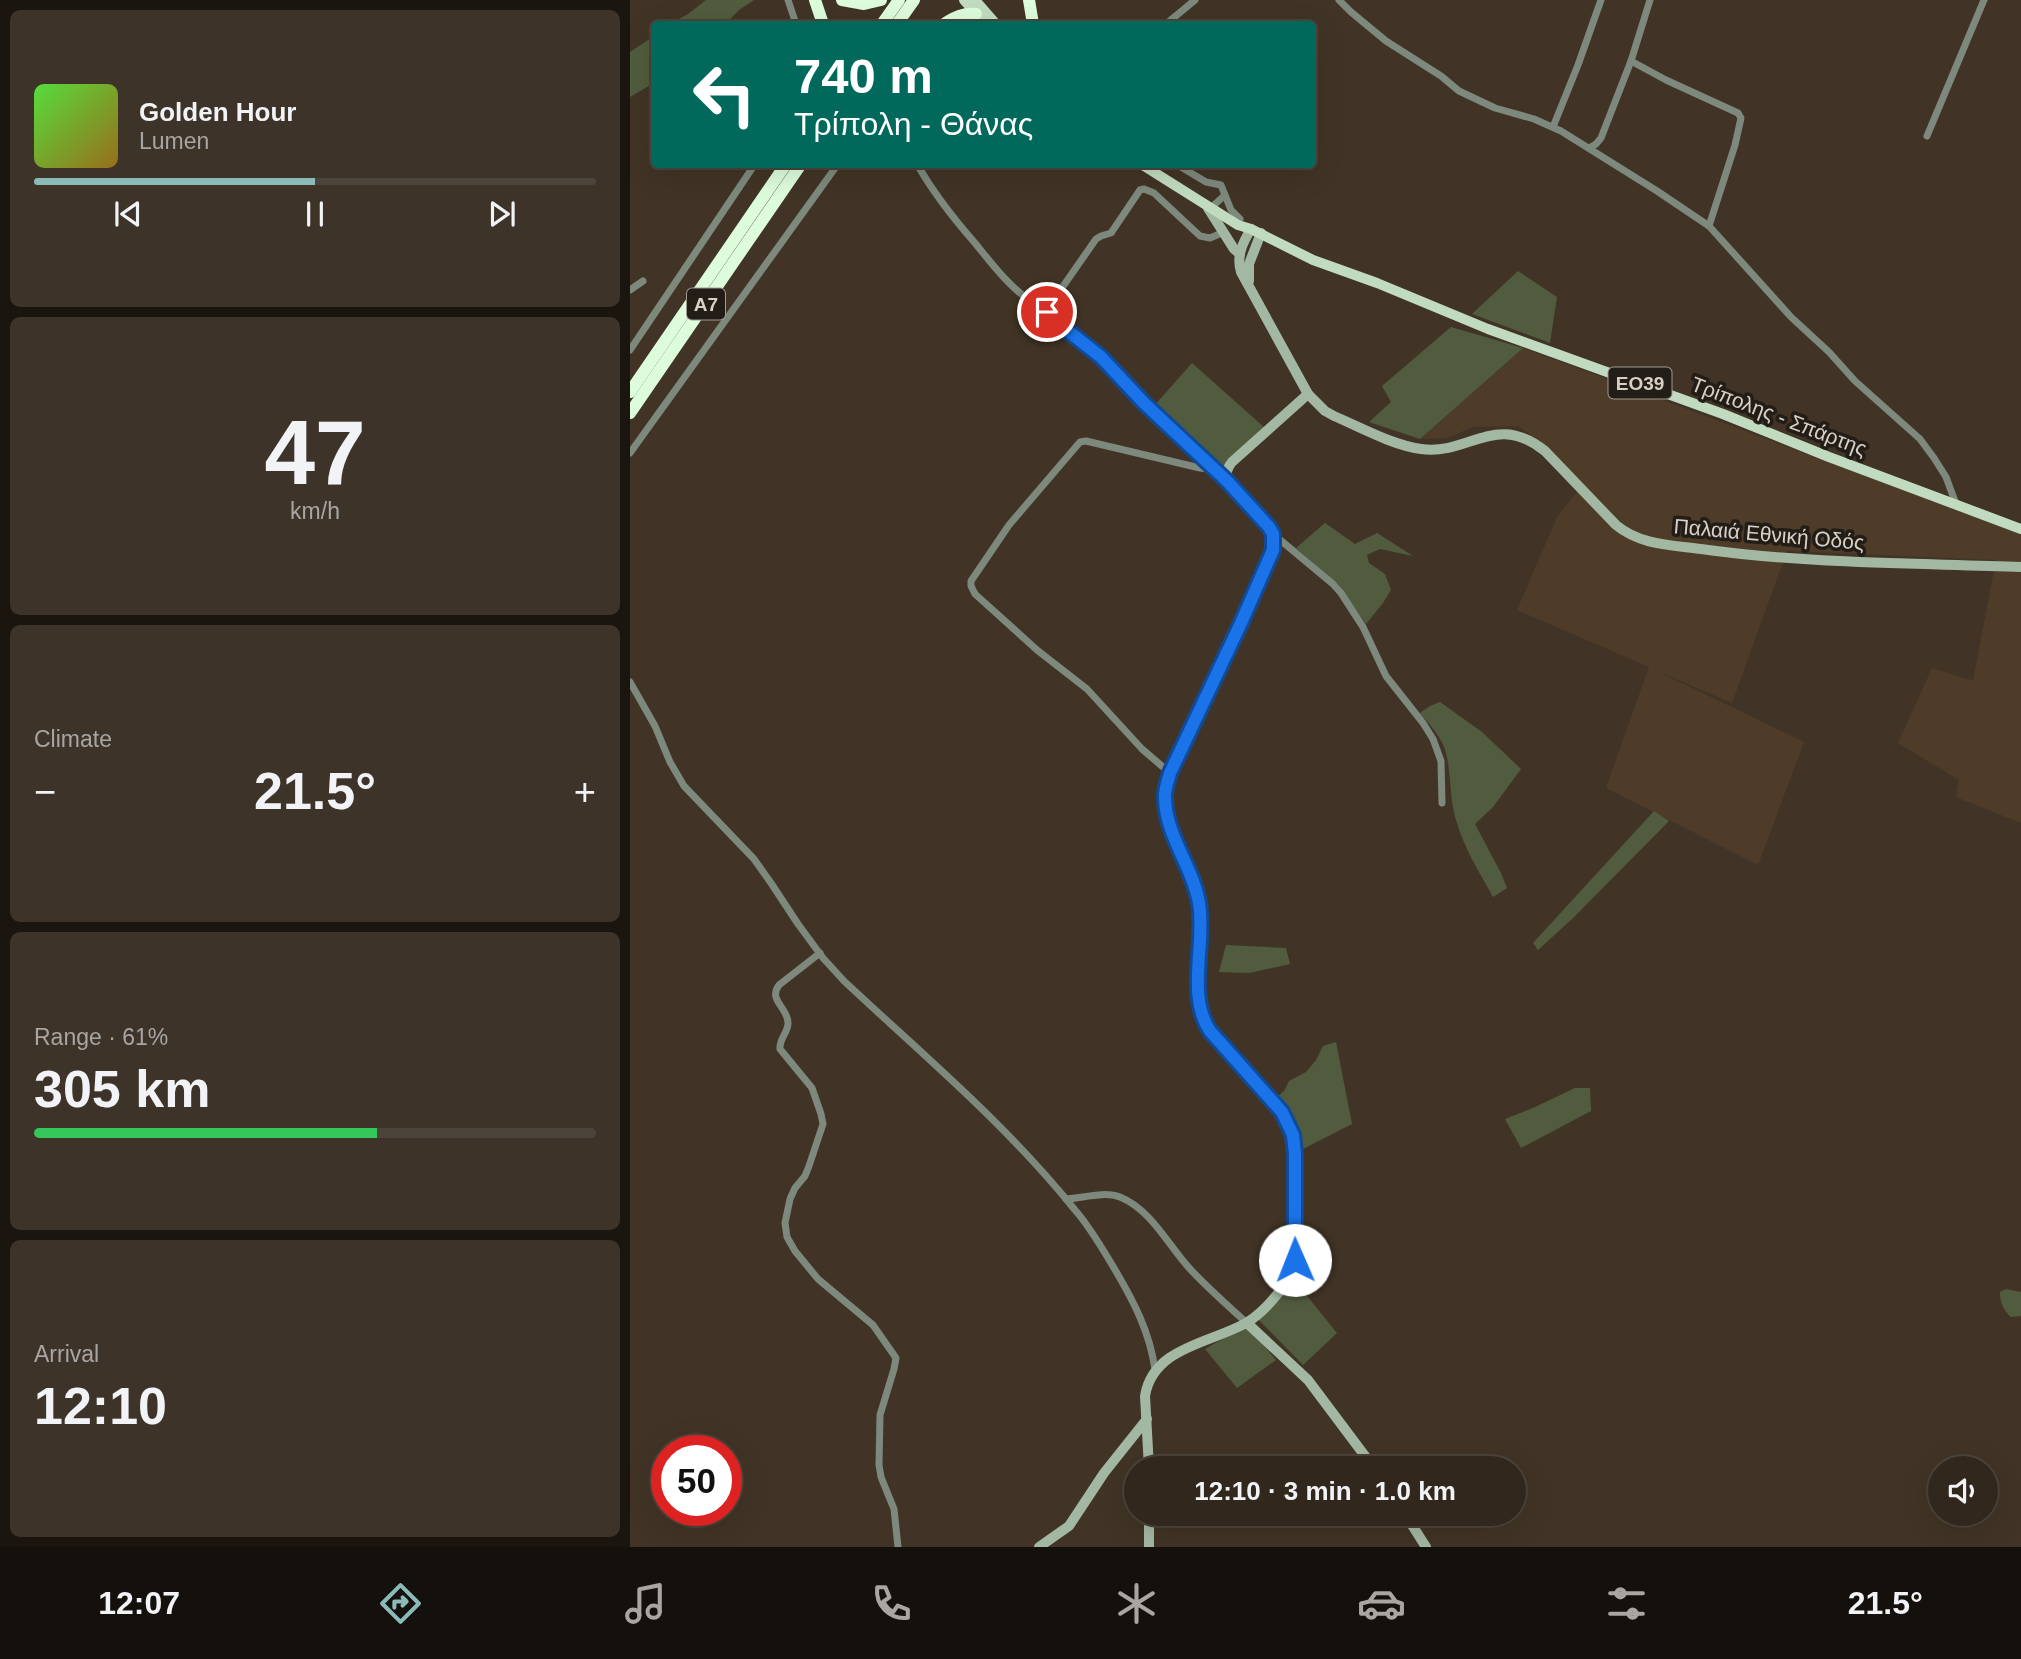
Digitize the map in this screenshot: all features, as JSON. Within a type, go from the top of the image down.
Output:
[{"type":"highway","points":[[815,0],[822,21]]},
{"type":"highway","points":[[842,0],[863,4],[881,0]]},
{"type":"highway","points":[[884,21],[899,0]]},
{"type":"highway","points":[[899,21],[914,0]]},
{"type":"highway","points":[[1028,0],[1032,21]]},
{"type":"highway","points":[[950,21],[966,13],[976,14]]},
{"type":"highway","name":"Α7","points":[[630,392],[783,168]]},
{"type":"highway","name":"Α7","points":[[630,413],[798,168]]},
{"type":"highway","points":[[781,194],[804,168]]},
{"type":"main road","points":[[964,0],[983,21]]},
{"type":"main road","points":[[975,0],[993,21]]},
{"type":"main road","name":"Τρίπολης - Σπάρτης","points":[[1148,168],[1211,206],[1240,219],[1256,231]]},
{"type":"main road","name":"Τρίπολης - Σπάρτης","points":[[1158,168],[1238,225],[1323,264],[1377,283],[1488,329],[1723,414],[2021,529]]},
{"type":"main road","name":"Παλαιά Εθνική Οδός","points":[[1211,206],[1234,249],[1240,254],[1239,266],[1308,394],[1334,416],[1419,449],[1436,450],[1490,435],[1504,434],[1533,441],[1616,525],[1644,541],[1751,556],[2021,567]]},
{"type":"main road","points":[[1250,285],[1248,270],[1256,231]]},
{"type":"main road","points":[[1240,254],[1256,231]]},
{"type":"main road","points":[[1240,254],[1253,250]]},
{"type":"main road","points":[[1149,1456],[1146,1387],[1155,1370],[1184,1349],[1247,1323],[1274,1298],[1294,1266],[1294,1144],[1290,1126],[1282,1112],[1210,1031],[1201,1015],[1198,994],[1199,902],[1167,816],[1165,799],[1170,773],[1273,550],[1273,534],[1269,527],[1227,481],[1226,472],[1232,463],[1308,394]]},
{"type":"main road","points":[[1247,1323],[1308,1380],[1365,1456]]},
{"type":"main road","points":[[1039,1547],[1069,1526],[1091,1491],[1147,1419]]},
{"type":"main road","points":[[1149,1526],[1149,1547]]},
{"type":"main road","points":[[1413,1526],[1426,1547]]},
{"type":"street","points":[[788,0],[795,21]]},
{"type":"street","points":[[1170,21],[1195,0]]},
{"type":"street","points":[[1339,0],[1385,41],[1459,90],[1494,108],[1553,127],[1709,226],[1791,317],[1829,352],[1854,381],[1920,439],[1946,477],[1956,504]]},
{"type":"street","points":[[1553,127],[1601,0]]},
{"type":"street","points":[[1927,136],[1984,0]]},
{"type":"street","points":[[1589,148],[1601,138],[1630,61],[1647,1]]},
{"type":"street","points":[[1630,61],[1738,113],[1741,118],[1709,226]]},
{"type":"street","points":[[630,350],[752,168]]},
{"type":"street","points":[[630,453],[835,168]]},
{"type":"street","points":[[919,168],[933,192],[1003,276],[1028,300],[1046,310],[1049,316],[1101,357],[1165,424],[1227,481]]},
{"type":"street","points":[[1183,168],[1206,182],[1221,185],[1231,210],[1240,219]]},
{"type":"street","points":[[1046,310],[1049,300],[1064,285],[1096,239],[1111,233],[1140,190],[1154,193],[1200,236],[1210,239],[1224,232]]},
{"type":"street","points":[[1211,206],[1220,202],[1225,195]]},
{"type":"street","points":[[630,290],[643,281]]},
{"type":"street","points":[[1170,773],[1142,749],[1087,690],[1037,650],[975,594],[971,581],[1009,525],[1080,442],[1086,440],[1215,470]]},
{"type":"street","points":[[1273,534],[1342,593],[1363,627],[1386,676],[1429,731],[1441,761],[1442,803]]},
{"type":"street","points":[[630,682],[684,786],[754,859],[820,953],[844,981],[998,1124],[1077,1211],[1125,1286],[1141,1318],[1155,1370]]},
{"type":"street","points":[[820,953],[779,985],[775,994],[788,1022],[780,1049],[812,1088],[822,1124],[810,1166],[791,1195],[785,1229],[789,1243],[814,1274],[873,1325],[895,1358],[880,1415],[879,1465],[894,1509],[898,1547]]},
{"type":"street","points":[[1066,1199],[1110,1195],[1137,1208],[1191,1270],[1247,1323]]},
{"type":"shaded area","points":[[1523,348],[2021,534],[2021,823],[1956,797],[1959,780],[1898,743],[1932,668],[1973,681],[1996,560],[1787,551],[1732,703],[1653,669],[1804,742],[1758,865],[1606,788],[1649,667],[1517,610],[1557,517],[1577,492],[1552,450],[1518,426],[1472,427],[1448,438],[1420,439]]},
{"type":"green space","points":[[706,0],[754,0],[728,21],[675,21]]},
{"type":"green space","points":[[651,38],[651,85],[630,97],[630,52]]},
{"type":"green space","points":[[1518,271],[1557,297],[1550,343],[1472,314]]},
{"type":"green space","points":[[1451,327],[1523,348],[1420,439],[1369,422],[1391,402],[1382,386]]},
{"type":"green space","points":[[1192,363],[1265,428],[1220,469],[1154,406]]},
{"type":"green space","points":[[1325,523],[1355,544],[1377,533],[1413,556],[1380,549],[1367,555],[1369,563],[1385,574],[1391,590],[1366,624],[1339,585],[1296,548]]},
{"type":"green space","points":[[1440,702],[1482,732],[1521,769],[1493,807],[1475,824],[1507,888],[1493,897],[1460,833],[1444,747],[1420,713]]},
{"type":"green space","points":[[1654,811],[1669,821],[1538,950],[1533,943]]},
{"type":"green space","points":[[1226,945],[1286,948],[1290,964],[1249,973],[1219,972]]},
{"type":"green space","points":[[1336,1042],[1352,1124],[1303,1149],[1294,1122],[1276,1098],[1284,1091],[1289,1081],[1306,1072],[1323,1046]]},
{"type":"green space","points":[[1575,1088],[1590,1088],[1591,1111],[1521,1148],[1505,1119]]},
{"type":"green space","points":[[1304,1258],[1322,1278],[1307,1296],[1337,1333],[1303,1365],[1257,1318],[1285,1292]]},
{"type":"green space","points":[[2006,1289],[2021,1292],[2021,1316],[2011,1317],[2004,1309],[2000,1292]]},
{"type":"green space","points":[[1247,1325],[1276,1360],[1237,1388],[1205,1349]]},
{"type":"route","points":[[1047,312],[1113,368],[1165,424],[1227,481],[1273,534],[1273,550],[1170,773],[1165,799],[1170,827],[1188,867],[1199,902],[1198,994],[1201,1015],[1210,1031],[1282,1112],[1293,1135],[1295,1260]]}]
